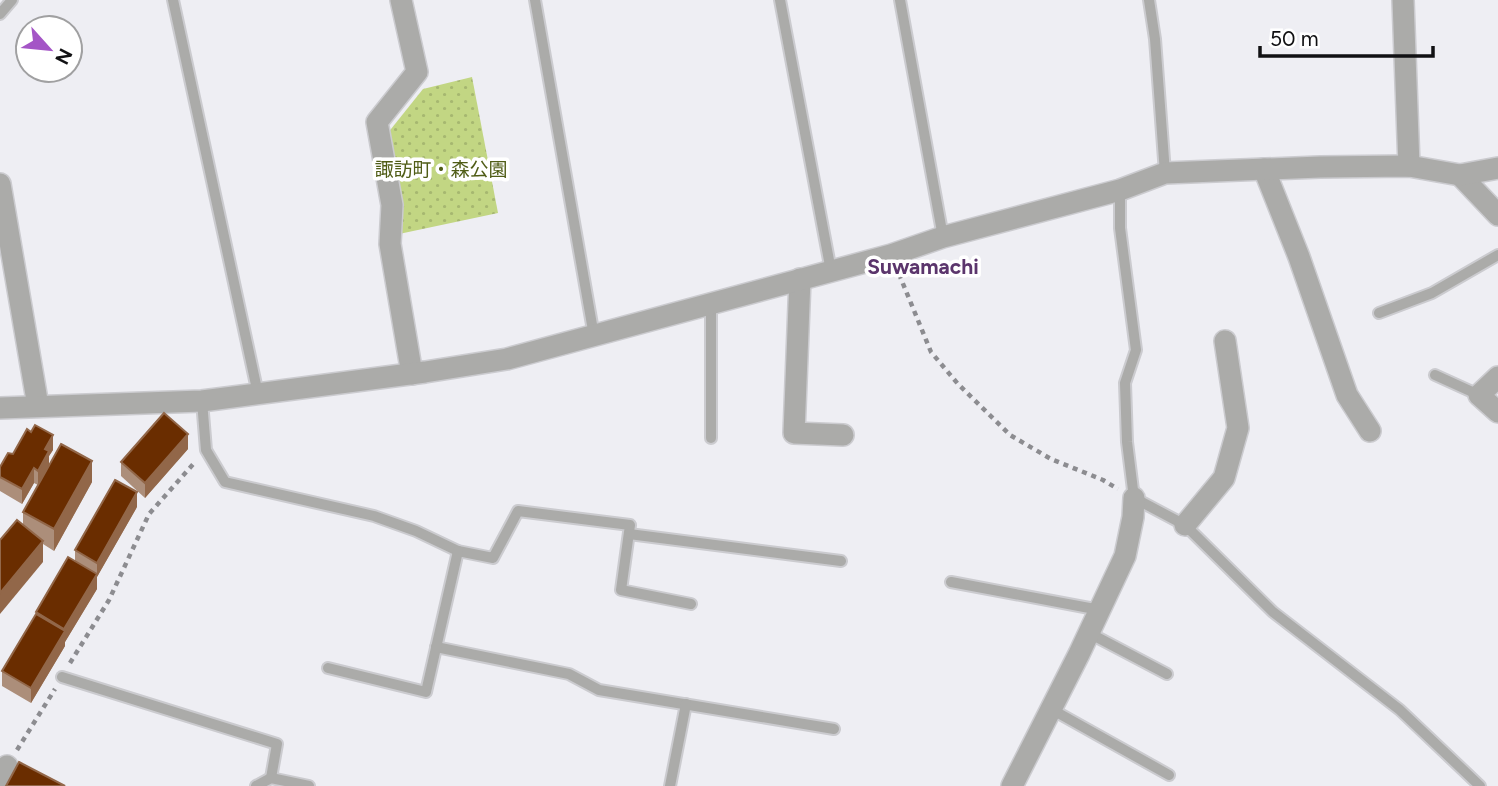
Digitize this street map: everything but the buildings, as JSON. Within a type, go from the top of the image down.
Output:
[{"type":"street","points":[[401,0],[417,72],[377,122],[392,205],[390,244],[412,374]]},
{"type":"street","points":[[1403,0],[1409,166]]},
{"type":"street","points":[[0,408],[202,401],[507,359],[891,255],[943,237],[1120,190],[1165,173],[1409,166],[1460,175],[1498,168]]},
{"type":"street","points":[[1264,169],[1299,257],[1347,395],[1370,431]]},
{"type":"street","points":[[1460,175],[1498,215]]},
{"type":"street","points":[[0,184],[38,406]]},
{"type":"street","points":[[800,279],[794,433],[843,435]]},
{"type":"street","points":[[1185,525],[1224,478],[1238,428],[1225,341]]},
{"type":"street","points":[[1498,377],[1479,395],[1498,412]]},
{"type":"street","points":[[1012,786],[1125,556],[1134,498]]},
{"type":"lane","points":[[0,14],[12,0]]},
{"type":"lane","points":[[173,0],[258,394]]},
{"type":"lane","points":[[535,0],[594,336]]},
{"type":"lane","points":[[780,0],[831,271]]},
{"type":"lane","points":[[900,0],[943,237]]},
{"type":"lane","points":[[1149,0],[1156,39],[1165,173]]},
{"type":"lane","points":[[1120,190],[1120,228],[1136,350],[1125,383],[1134,498],[1185,525],[1273,612],[1400,710],[1480,786]]},
{"type":"lane","points":[[1379,313],[1432,293],[1498,255]]},
{"type":"lane","points":[[711,304],[711,438]]},
{"type":"lane","points":[[1435,375],[1479,395]]},
{"type":"lane","points":[[202,401],[206,450],[225,482],[374,516],[416,531],[458,551],[493,558],[518,511],[630,525],[621,590],[691,604]]},
{"type":"lane","points":[[629,534],[841,562]]},
{"type":"lane","points":[[328,668],[426,692],[458,551]]},
{"type":"lane","points":[[950,582],[1100,610]]},
{"type":"lane","points":[[1089,633],[1167,674]]},
{"type":"lane","points":[[436,647],[569,674],[599,690],[834,729]]},
{"type":"lane","points":[[62,677],[277,744],[271,778]]},
{"type":"lane","points":[[670,786],[686,704]]},
{"type":"lane","points":[[1051,709],[1169,775]]},
{"type":"lane","points":[[256,786],[271,778],[309,786]]},
{"type":"path","points":[[891,255],[931,352],[958,384],[1010,435],[1134,498]]},
{"type":"path","points":[[7,769],[109,600],[149,514],[206,450]]},
{"type":"green space","name":"諏訪町・森公園","points":[[472,77],[498,213],[399,234],[387,134],[423,89]]},
{"type":"district","name":"Suwamachi","points":[[923,266]]}]
